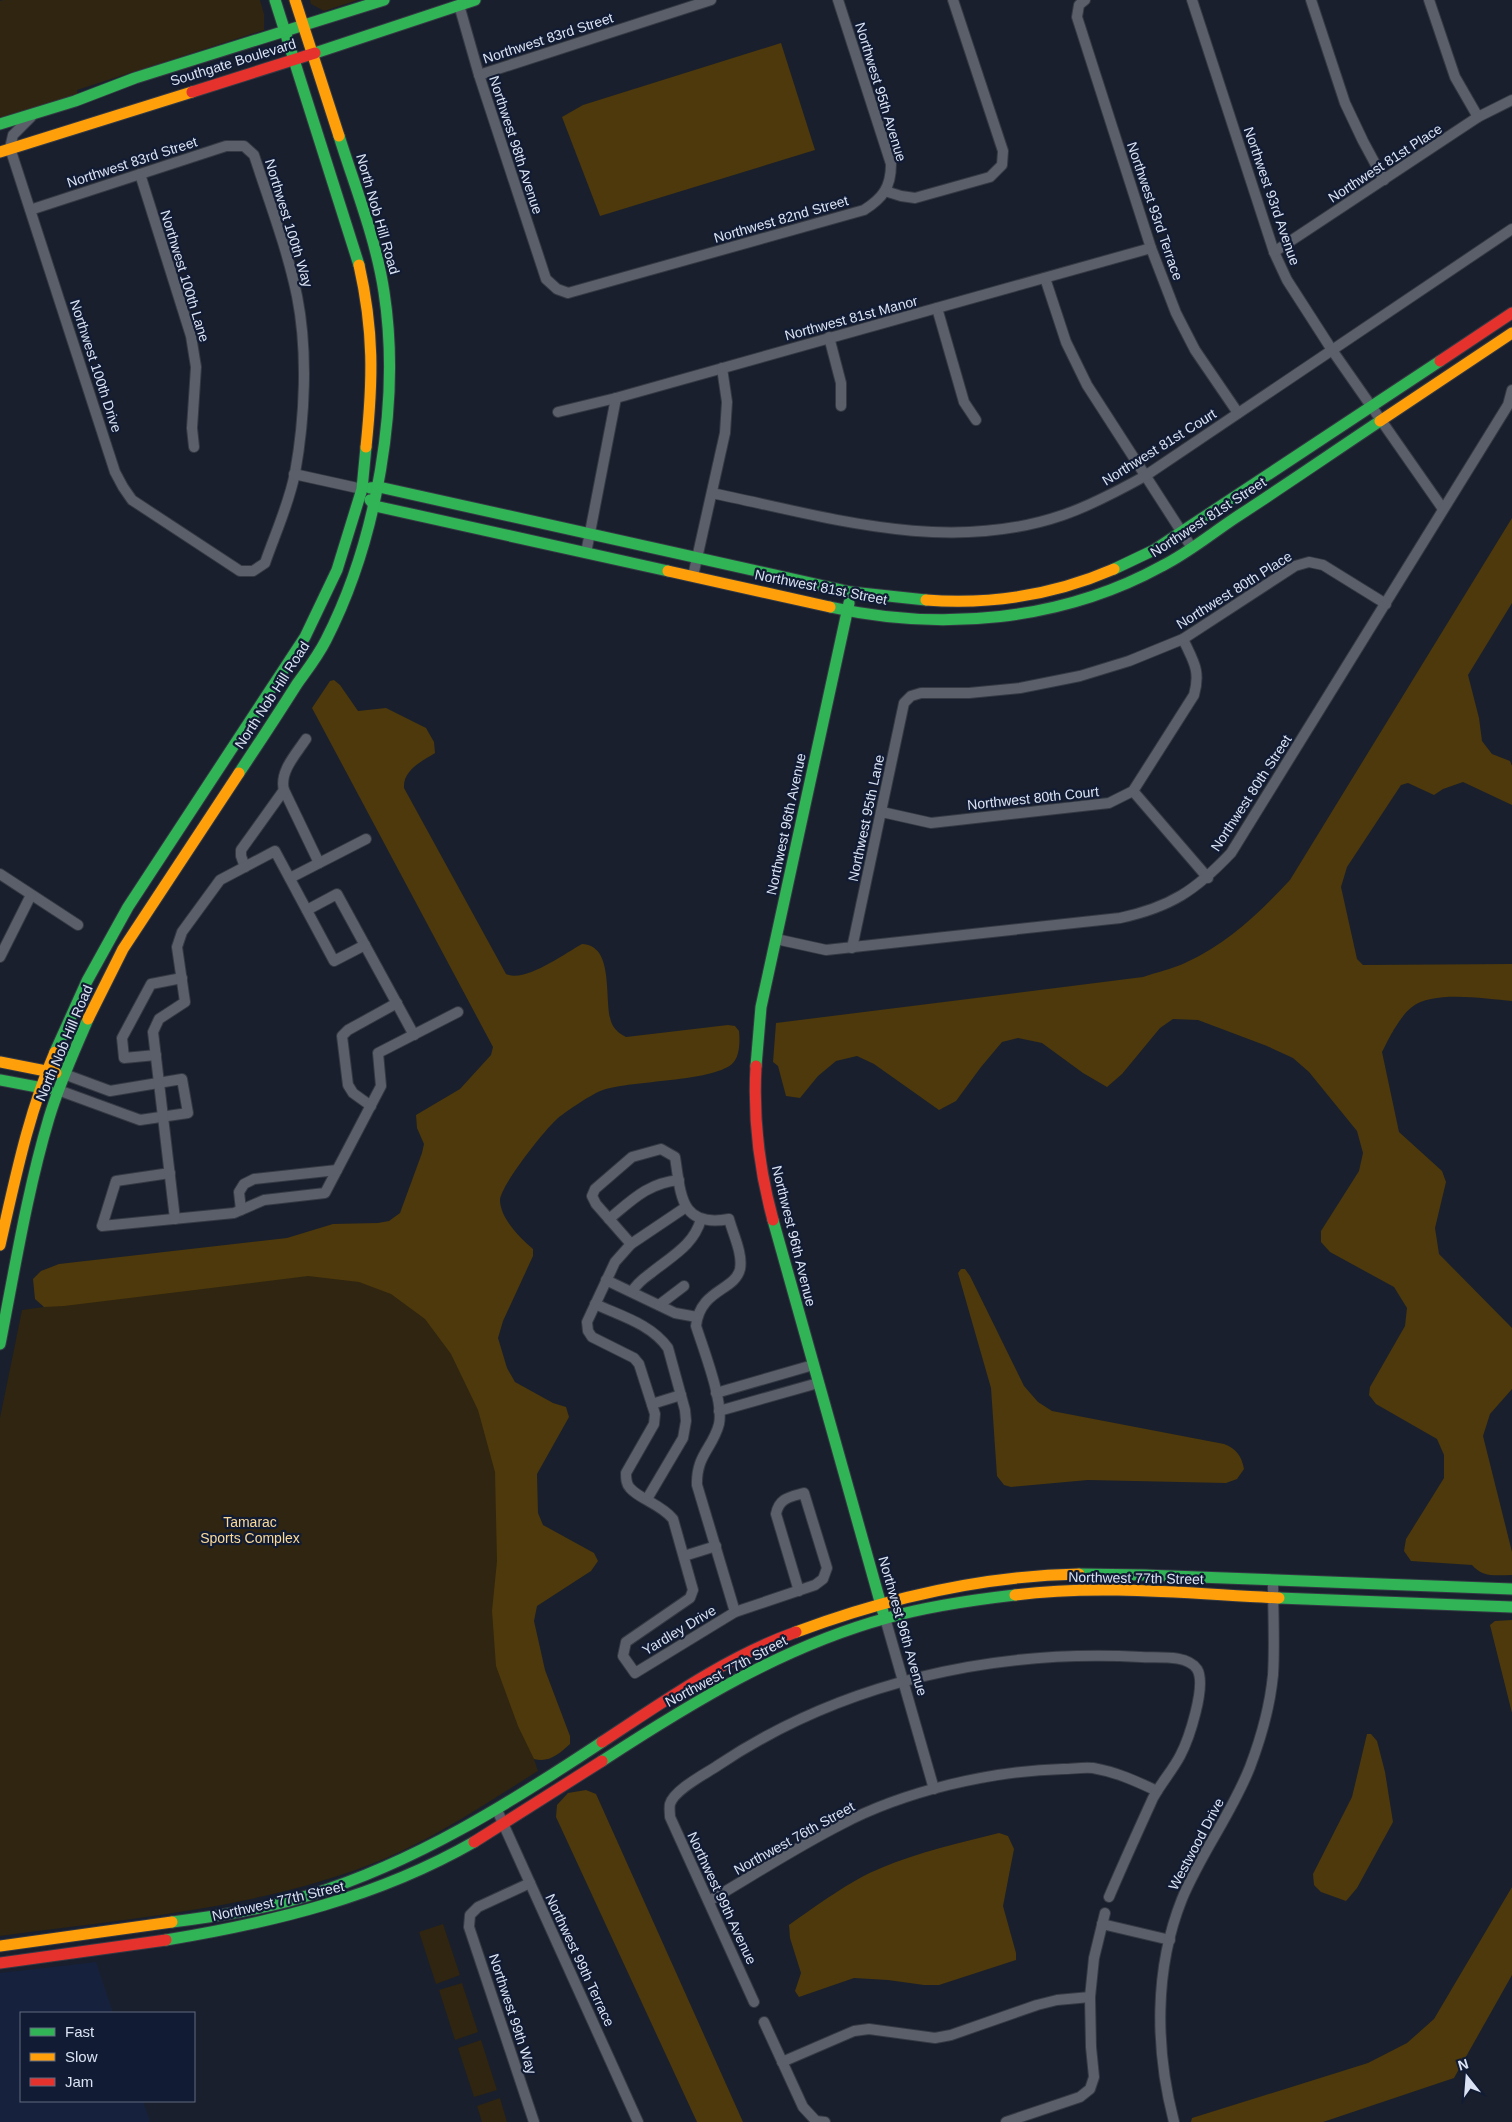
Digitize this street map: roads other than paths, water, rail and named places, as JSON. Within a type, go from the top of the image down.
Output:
[{"type":"street","name":"North Nob Hill Road","points":[[0,1245],[18,1166],[40,1087],[87,981],[128,907],[305,637],[337,570],[362,489],[372,393],[372,345],[366,295],[355,248],[275,0]]},
{"type":"street","name":"North Nob Hill Road","points":[[0,1344],[31,1184],[58,1090],[90,1015],[122,949],[326,641],[353,578],[375,506],[390,396],[388,326],[384,291],[374,245],[294,0]]},
{"type":"street","name":"Southgate Boulevard","points":[[0,124],[75,101],[135,78],[384,0]]},
{"type":"street","name":"Southgate Boulevard","points":[[5,150],[312,54],[475,0]]},
{"type":"street","name":"Northwest 83rd Street","points":[[478,74],[711,0]]},
{"type":"street","name":"Northwest 95th Avenue","points":[[838,0],[891,164],[891,180],[885,191]]},
{"type":"street","points":[[885,191],[914,198],[990,177],[1002,166],[1003,151],[953,0]]},
{"type":"street","name":"Northwest 93rd Avenue","points":[[1192,0],[1274,252],[1287,280],[1332,350],[1443,509]]},
{"type":"street","points":[[1311,0],[1345,103],[1384,180]]},
{"type":"street","points":[[1429,0],[1455,77],[1478,118]]},
{"type":"street","name":"Northwest 93rd Terrace","points":[[1082,3],[1077,18],[1151,248],[1176,313],[1195,350],[1238,413]]},
{"type":"street","name":"Northwest 98th Avenue","points":[[459,5],[478,74],[546,279],[557,290]]},
{"type":"street","name":"Northwest 81st Place","points":[[1274,252],[1478,118],[1512,100]]},
{"type":"street","points":[[5,150],[13,135],[38,112]]},
{"type":"street","name":"Northwest 83rd Street","points":[[30,210],[226,146],[244,146]]},
{"type":"street","name":"Northwest 100th Way","points":[[244,146],[254,155],[286,251],[297,297],[304,356],[302,412],[294,474],[265,563],[253,571]]},
{"type":"street","name":"Northwest 100th Drive","points":[[5,150],[30,210],[112,463],[122,487],[132,500],[240,571],[253,571]]},
{"type":"street","name":"Northwest 100th Lane","points":[[140,174],[191,336],[196,367],[192,428],[194,447]]},
{"type":"street","name":"Northwest 82nd Street","points":[[557,290],[568,292],[864,210],[876,203],[885,191]]},
{"type":"street","name":"Northwest 81st Court","points":[[712,493],[886,529],[937,534],[981,533],[1062,516],[1100,501],[1145,476],[1512,229]]},
{"type":"street","name":"Northwest 81st Manor","points":[[558,412],[616,398],[1151,248]]},
{"type":"street","points":[[1045,278],[1066,342],[1087,385],[1192,548]]},
{"type":"street","points":[[937,308],[964,402],[976,420]]},
{"type":"street","name":"Northwest 81st Street","points":[[294,474],[362,489],[379,487],[851,592],[905,600],[945,603],[990,601],[1032,595],[1072,585],[1116,568],[1154,550],[1512,313]]},
{"type":"street","name":"Northwest 81st Street","points":[[375,506],[847,610],[901,618],[946,621],[992,618],[1077,602],[1163,566],[1512,333]]},
{"type":"street","points":[[829,337],[841,383],[841,406]]},
{"type":"street","points":[[693,576],[725,433],[728,402],[722,368]]},
{"type":"street","name":"Northwest 80th Street","points":[[776,939],[826,950],[1120,918],[1148,912],[1175,901],[1208,878],[1232,853],[1508,405],[1512,390]]},
{"type":"street","points":[[586,553],[616,398]]},
{"type":"street","points":[[362,489],[375,506]]},
{"type":"street","name":"Northwest 80th Place","points":[[911,696],[921,693],[969,693],[1020,688],[1080,676],[1128,661],[1183,639],[1295,566],[1309,562],[1323,565],[1386,604]]},
{"type":"street","name":"Northwest 96th Avenue","points":[[851,592],[761,1007],[756,1052],[755,1100],[758,1145],[765,1191],[884,1618],[904,1681],[934,1789]]},
{"type":"street","points":[[1183,639],[1196,666],[1198,680],[1194,694],[1133,791],[1208,878]]},
{"type":"street","name":"Northwest 95th Lane","points":[[852,948],[904,703],[911,696]]},
{"type":"street","points":[[306,739],[281,781],[319,863]]},
{"type":"street","points":[[245,867],[241,850],[284,790]]},
{"type":"street","name":"Northwest 80th Court","points":[[882,812],[931,823],[1109,803],[1133,791]]},
{"type":"street","points":[[290,878],[366,839]]},
{"type":"street","points":[[175,1219],[153,1032],[159,1019],[185,1002],[177,947],[182,932],[220,880],[275,851],[334,961],[365,945]]},
{"type":"street","points":[[0,874],[78,925]]},
{"type":"street","points":[[307,910],[337,894],[414,1034]]},
{"type":"street","points":[[0,958],[31,895]]},
{"type":"street","points":[[156,1055],[124,1058],[122,1038],[151,984],[182,978]]},
{"type":"street","points":[[371,1106],[353,1093],[348,1085],[342,1036],[348,1030],[396,1002]]},
{"type":"street","points":[[170,1173],[116,1181],[102,1226],[234,1213],[264,1200],[325,1193],[381,1086],[378,1054],[458,1012]]},
{"type":"street","points":[[0,1062],[64,1074],[110,1091],[182,1079],[188,1114],[140,1120],[58,1090],[0,1080]]},
{"type":"street","points":[[606,1280],[674,1313],[697,1317],[704,1303],[735,1278],[740,1270],[740,1256],[729,1219],[709,1221],[694,1216],[682,1200],[675,1157],[660,1149],[632,1157],[595,1189],[592,1196],[596,1204],[631,1244]]},
{"type":"street","points":[[241,1210],[239,1192],[244,1184],[254,1179],[336,1170]]},
{"type":"street","points":[[609,1219],[645,1189],[669,1181],[679,1180]]},
{"type":"street","name":"Yardley Drive","points":[[686,1207],[631,1244],[615,1262],[587,1322],[588,1330],[592,1337],[634,1358],[639,1364],[655,1414],[654,1424],[626,1473],[626,1481],[630,1489],[667,1511],[673,1519],[693,1590],[690,1598],[626,1642],[624,1656],[635,1673],[735,1612],[697,1484],[699,1463],[716,1433],[720,1418],[716,1393],[696,1326],[697,1317]]},
{"type":"street","points":[[632,1292],[643,1279],[690,1241],[697,1232],[700,1218]]},
{"type":"street","points":[[659,1306],[684,1286]]},
{"type":"street","points":[[595,1304],[648,1328],[663,1341],[668,1348],[686,1410],[683,1438],[647,1499]]},
{"type":"street","points":[[716,1393],[813,1365]]},
{"type":"street","points":[[751,1383],[755,1401]]},
{"type":"street","points":[[719,1411],[818,1383]]},
{"type":"street","points":[[652,1404],[681,1395]]},
{"type":"street","points":[[735,1612],[798,1591],[815,1585],[823,1579],[827,1568],[804,1493],[782,1500],[776,1514],[798,1591]]},
{"type":"street","points":[[684,1556],[716,1546]]},
{"type":"street","name":"Northwest 77th Street","points":[[0,1946],[204,1918],[258,1908],[306,1896],[348,1882],[383,1868],[450,1836],[497,1810],[672,1698],[740,1658],[785,1636],[842,1614],[881,1604],[964,1585],[1033,1576],[1105,1574],[1512,1589]]},
{"type":"street","name":"Westwood Drive","points":[[1174,2122],[1162,2058],[1160,2018],[1162,1983],[1170,1940],[1182,1899],[1250,1768],[1264,1724],[1272,1676],[1273,1580]]},
{"type":"street","name":"Northwest 77th Street","points":[[0,1963],[207,1933],[311,1911],[390,1884],[432,1865],[504,1825],[680,1711],[749,1672],[792,1652],[884,1618],[967,1601],[1034,1593],[1105,1590],[1512,1607]]},
{"type":"street","points":[[904,1681],[976,1665],[1041,1658],[1104,1655],[1184,1660],[1196,1667],[1201,1678],[1196,1712],[1180,1756],[1157,1791],[1109,1897]]},
{"type":"street","name":"Northwest 99th Avenue","points":[[754,2002],[670,1817],[670,1804],[677,1792],[724,1761],[778,1730],[839,1702],[904,1681]]},
{"type":"street","name":"Northwest 76th Street","points":[[709,1902],[841,1824],[890,1803],[934,1789],[983,1778],[1041,1770],[1092,1768],[1126,1776],[1157,1791]]},
{"type":"street","name":"Northwest 99th Terrace","points":[[497,1810],[638,2122]]},
{"type":"street","name":"Northwest 99th Way","points":[[530,1883],[478,1907],[470,1915],[469,1926],[534,2122]]},
{"type":"street","points":[[1006,2122],[1080,2097],[1090,2089],[1094,2077],[1090,2047],[1090,1997],[1094,1958],[1106,1912]]},
{"type":"street","points":[[1102,1924],[1170,1940]]},
{"type":"street","points":[[782,2062],[854,2031],[869,2029],[935,2038],[943,2037],[1037,2005],[1056,2000],[1090,1997]]},
{"type":"street","points":[[764,2022],[809,2115],[816,2121],[825,2122]]},
{"type":"park label","name":"Tamarac Sports Complex","points":[[250,1530]]}]
